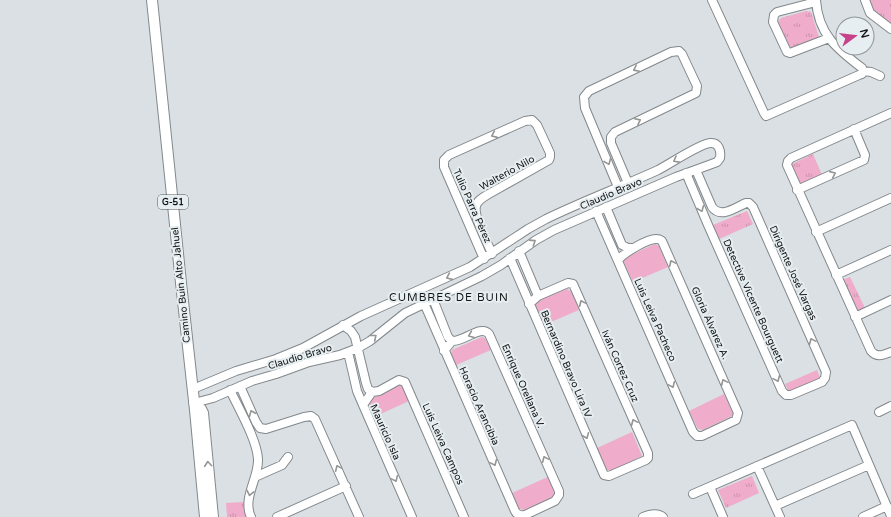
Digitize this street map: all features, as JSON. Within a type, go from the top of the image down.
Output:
[{"type":"main road","name":"Camino Buin Alto Jahuel","points":[[152,0],[205,517]]},
{"type":"main road","name":"Camino Buin Alto Jahuel","points":[[194,403],[203,413],[213,517]]},
{"type":"street","points":[[712,0],[766,116],[862,74],[863,71]]},
{"type":"street","points":[[864,0],[870,13],[891,29]]},
{"type":"street","points":[[829,38],[790,54],[787,52],[773,22],[774,15],[777,12],[816,1],[820,20],[829,38],[837,48],[862,68],[863,71],[871,72],[880,76]]},
{"type":"street","points":[[601,144],[612,138],[615,132],[696,93],[697,86],[682,54],[677,50],[671,52],[590,91],[584,99],[585,108],[618,187]]},
{"type":"street","points":[[891,113],[789,159],[787,164],[797,190],[872,353],[879,356],[891,352]]},
{"type":"street","name":"Walterio Nilo","points":[[444,160],[449,155],[525,120],[530,120],[537,125],[550,152],[550,159],[487,195],[480,200],[476,206]]},
{"type":"street","points":[[797,190],[864,160],[865,154],[854,129]]},
{"type":"street","points":[[596,132],[612,138],[628,183]]},
{"type":"street","name":"Claudio Bravo","points":[[193,389],[242,368],[290,354],[315,342],[361,316],[474,265],[528,229],[560,212],[659,169],[703,145],[711,143],[716,144],[720,152],[718,160],[714,163],[665,181],[543,235],[482,276],[405,313],[370,341],[358,348],[309,362],[284,372],[244,384],[214,398],[194,403]]},
{"type":"street","name":"Tulio Parra Pérez","points":[[444,160],[444,167],[484,259]]},
{"type":"street","points":[[659,169],[665,181]]},
{"type":"street","points":[[696,170],[712,207],[721,212]]},
{"type":"street","name":"Detective Vicente Bourguett","points":[[686,173],[783,393],[788,395],[793,394],[822,382],[825,378]]},
{"type":"street","points":[[816,232],[891,198]]},
{"type":"street","name":"Dirigente José Vargas","points":[[708,225],[721,212],[746,203],[752,205],[826,372],[825,378]]},
{"type":"street","points":[[462,207],[476,206],[476,215],[492,254]]},
{"type":"street","points":[[606,207],[622,245],[628,248],[633,248]]},
{"type":"street","name":"Luis Leiva Pacheco","points":[[596,211],[696,436]]},
{"type":"street","points":[[560,212],[566,224]]},
{"type":"street","name":"Gloria Álvarez A.","points":[[633,248],[654,239],[659,239],[663,243],[738,413],[738,418],[734,421],[702,436],[696,436]]},
{"type":"street","points":[[618,260],[633,248]]},
{"type":"street","points":[[836,275],[891,250]]},
{"type":"street","points":[[519,251],[538,296],[529,304]]},
{"type":"street","name":"Bernardino Bravo Lira IV","points":[[510,258],[605,476]]},
{"type":"street","points":[[474,265],[479,269],[482,276]]},
{"type":"street","name":"Iván Cortez Cruz","points":[[538,296],[566,283],[571,283],[574,286],[648,453],[648,458],[646,460],[609,476],[605,476]]},
{"type":"street","points":[[433,299],[448,337],[452,341],[444,351]]},
{"type":"street","points":[[855,317],[891,300]]},
{"type":"street","name":"Horacio Arancibia","points":[[424,303],[515,511],[519,515]]},
{"type":"street","points":[[343,325],[353,333],[358,348]]},
{"type":"street","name":"Enrique Orellana V.","points":[[452,341],[458,341],[483,331],[489,334],[559,491],[559,495],[555,501],[525,515],[519,515]]},
{"type":"street","name":"Mauricio Isla","points":[[358,348],[366,383],[368,389],[372,392]]},
{"type":"street","name":"Mauricio Isla","points":[[348,352],[357,391],[412,517]]},
{"type":"street","points":[[242,368],[244,384],[256,422],[260,428],[266,429]]},
{"type":"street","name":"Luis Leiva Campos","points":[[372,392],[379,391],[397,381],[402,380],[406,384],[464,517]]},
{"type":"street","points":[[230,390],[253,442],[258,458],[249,500],[251,517]]},
{"type":"street","points":[[363,405],[372,392]]},
{"type":"street","points":[[879,412],[891,406]]},
{"type":"street","points":[[253,442],[257,436],[266,429],[304,417],[310,416],[315,419],[359,517]]},
{"type":"street","points":[[693,494],[852,425],[891,516]]},
{"type":"street","points":[[255,476],[282,465],[288,457]]},
{"type":"street","points":[[775,506],[869,465]]},
{"type":"street","points":[[757,466],[780,517]]},
{"type":"street","points":[[277,517],[346,486]]},
{"type":"street","points":[[710,487],[723,517]]},
{"type":"street","points":[[863,517],[887,506]]},
{"type":"street","points":[[644,517],[651,514],[661,516]]},
{"type":"green space","points":[[869,0],[891,0],[891,25],[874,12]]},
{"type":"green space","points":[[806,11],[811,12],[819,37],[817,41],[788,49],[777,23],[781,18]]},
{"type":"green space","points":[[813,154],[822,175],[798,186],[790,169],[792,164]]},
{"type":"green space","points":[[747,211],[753,224],[719,239],[713,225]]},
{"type":"green space","points":[[655,244],[659,246],[668,267],[633,282],[623,260],[626,257]]},
{"type":"green space","points":[[850,277],[865,308],[857,312],[842,280]]},
{"type":"green space","points":[[567,289],[572,292],[579,310],[544,325],[536,303],[538,300]]},
{"type":"green space","points":[[482,337],[485,338],[491,350],[456,365],[451,354],[452,350]]},
{"type":"green space","points":[[817,370],[820,378],[789,392],[785,384]]},
{"type":"green space","points":[[398,384],[403,387],[409,401],[374,417],[369,404],[373,398]]},
{"type":"green space","points":[[724,394],[733,414],[732,416],[703,430],[698,429],[689,411]]},
{"type":"green space","points":[[632,432],[642,456],[612,471],[607,470],[597,448]]},
{"type":"green space","points":[[550,476],[556,493],[552,498],[525,510],[519,509],[512,493]]},
{"type":"green space","points":[[752,476],[759,493],[726,508],[718,490]]},
{"type":"green space","points":[[244,502],[246,517],[227,517],[226,503]]},
{"type":"district","name":"CUMBRES DE BUIN","points":[[449,297]]}]
